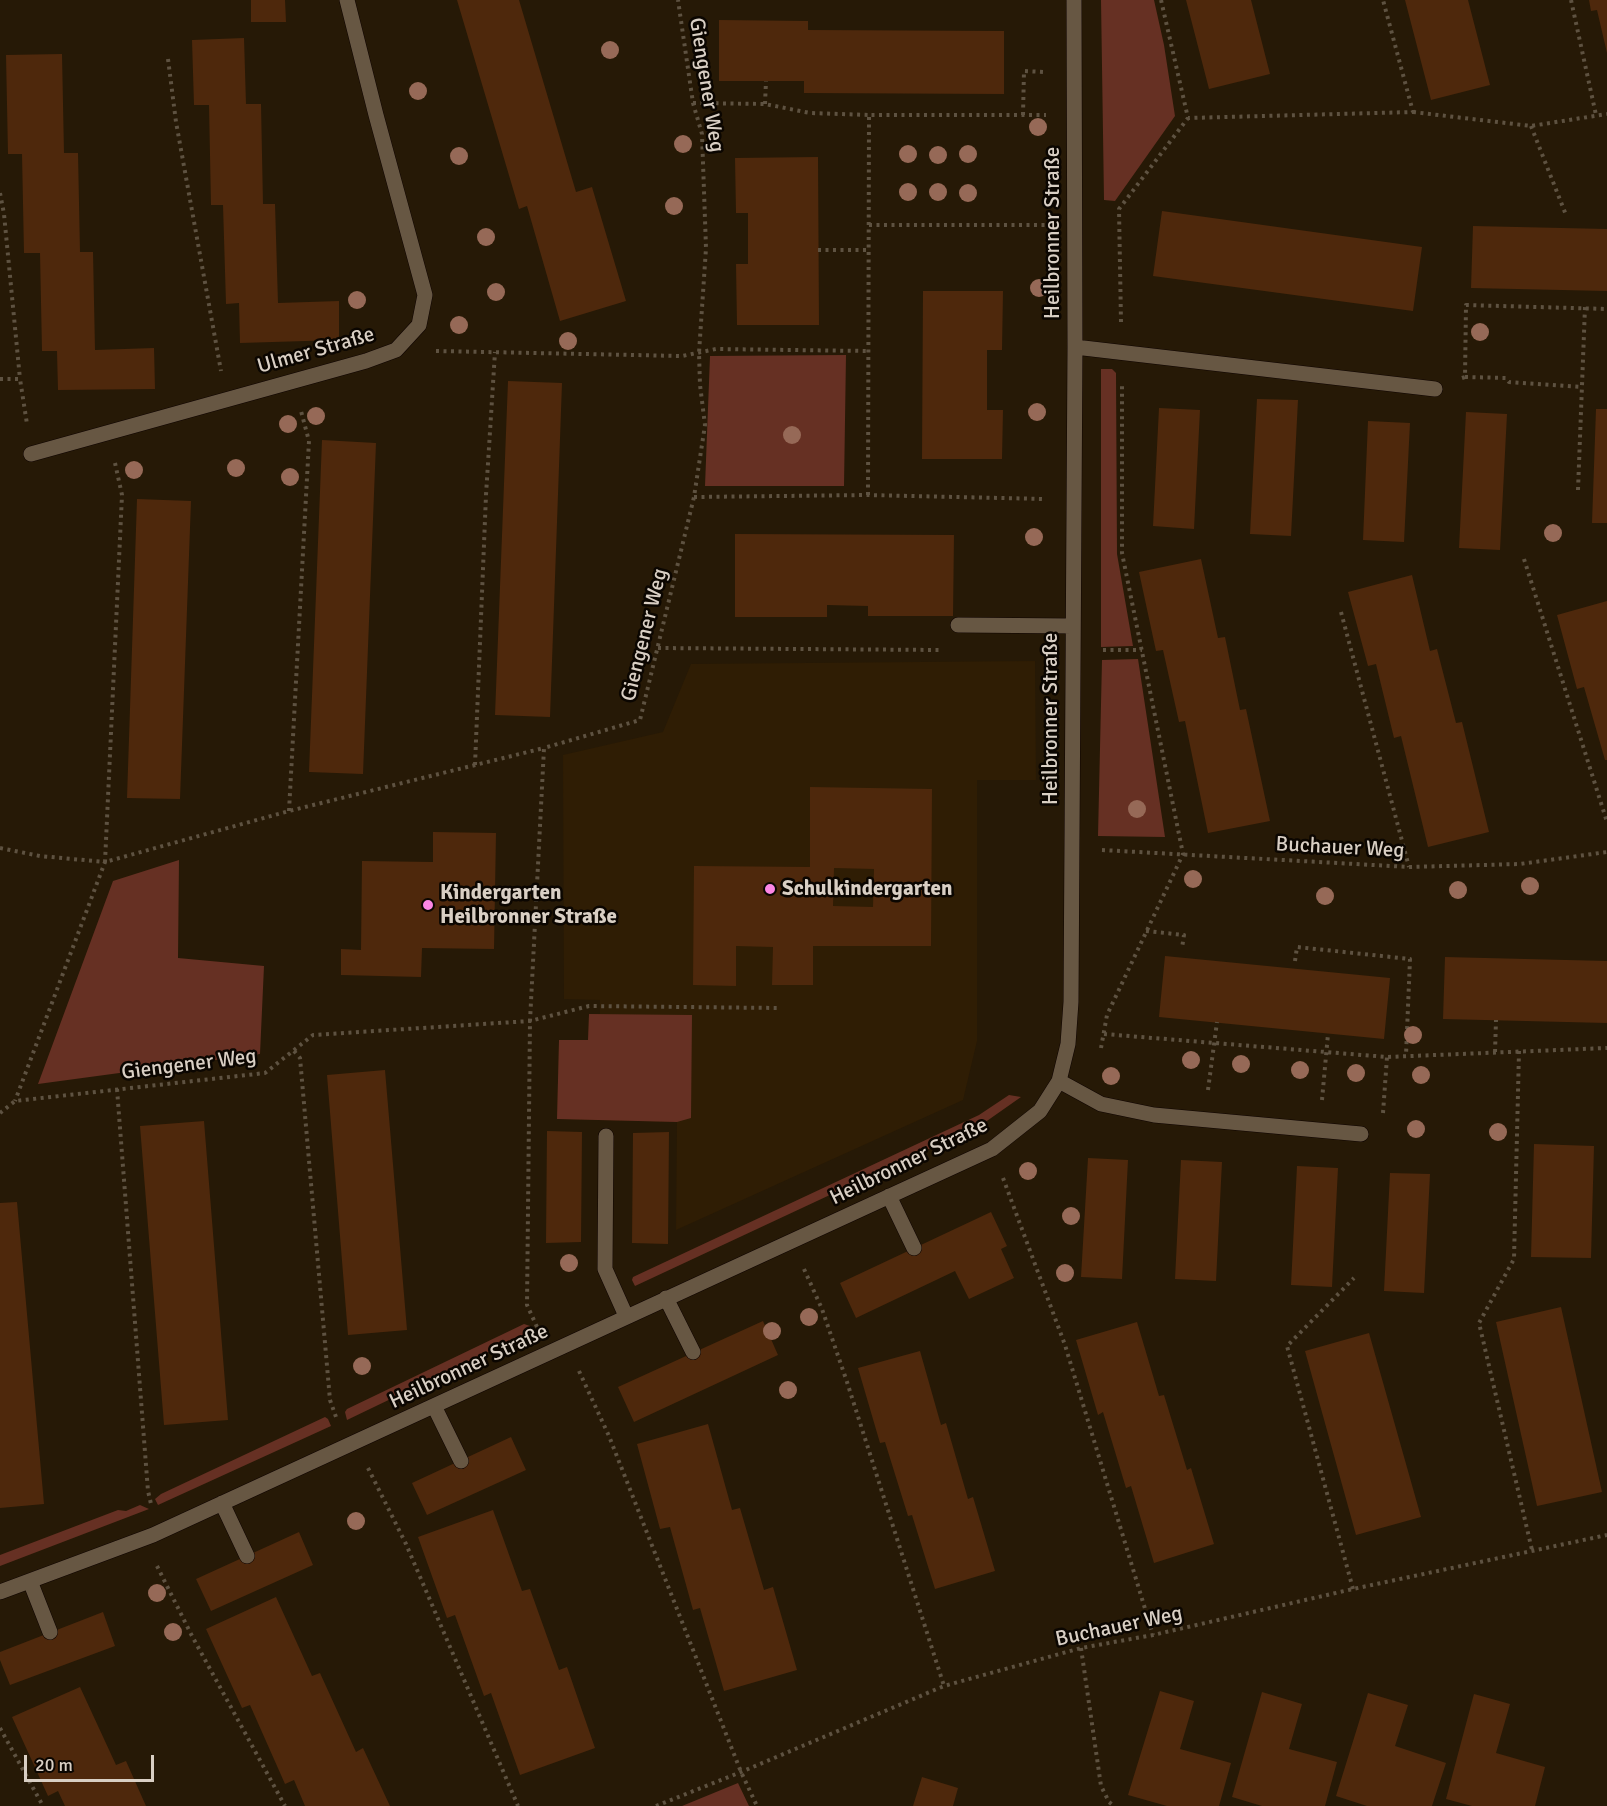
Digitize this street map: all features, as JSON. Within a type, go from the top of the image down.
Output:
[{"type":"street","name":"Ulmer Straße","points":[[31,454],[366,361],[396,350],[419,325],[425,295],[347,0]]},
{"type":"street","name":"Heilbronner Straße","points":[[0,1592],[153,1535],[992,1149],[1040,1111],[1059,1081],[1069,1033],[1075,347],[1074,0]]},
{"type":"street","points":[[1075,347],[1436,389]]},
{"type":"street","points":[[958,625],[1073,626]]},
{"type":"street","points":[[1059,1081],[1101,1104],[1154,1115],[1361,1134]]},
{"type":"street","points":[[606,1136],[605,1269],[626,1316]]},
{"type":"street","points":[[889,1196],[914,1248]]},
{"type":"street","points":[[666,1298],[693,1352]]},
{"type":"street","points":[[434,1406],[461,1461]]},
{"type":"street","points":[[222,1503],[247,1556]]},
{"type":"street","points":[[30,1581],[50,1632]]},
{"type":"path","name":"Giengener Weg","points":[[544,748],[640,720],[694,497],[705,425],[699,353],[706,227],[702,134],[693,103],[678,0]]},
{"type":"path","points":[[1161,0],[1188,118]]},
{"type":"path","points":[[1383,0],[1413,112]]},
{"type":"path","points":[[1571,0],[1596,116]]},
{"type":"path","points":[[168,59],[176,122],[226,399]]},
{"type":"path","points":[[1023,115],[1024,71],[1074,73]]},
{"type":"path","points":[[765,104],[766,81]]},
{"type":"path","points":[[693,103],[765,104],[810,113],[869,115],[1073,115]]},
{"type":"path","points":[[1188,118],[1413,112],[1531,126],[1607,114]]},
{"type":"path","points":[[868,495],[869,115]]},
{"type":"path","points":[[1091,1099],[1107,1015],[1183,854],[1122,554],[1119,208],[1188,118]]},
{"type":"path","points":[[1531,126],[1566,215]]},
{"type":"path","points":[[0,193],[20,379],[31,454]]},
{"type":"path","points":[[869,225],[1051,225]]},
{"type":"path","points":[[818,250],[868,250]]},
{"type":"path","points":[[1465,377],[1466,305],[1607,309]]},
{"type":"path","points":[[1578,490],[1585,307]]},
{"type":"path","points":[[396,350],[682,356],[716,349],[868,351]]},
{"type":"path","points":[[475,765],[486,495],[495,352]]},
{"type":"path","points":[[1436,389],[1465,377],[1506,378],[1509,382],[1582,387]]},
{"type":"path","points":[[0,379],[20,379]]},
{"type":"path","points":[[289,811],[309,441],[292,381]]},
{"type":"path","points":[[0,1113],[15,1101],[105,862],[123,495],[113,453]]},
{"type":"path","points":[[694,497],[868,495],[1074,499]]},
{"type":"path","points":[[1524,559],[1607,822]]},
{"type":"path","points":[[1341,612],[1409,867]]},
{"type":"path","points":[[658,648],[943,650]]},
{"type":"path","points":[[1073,650],[1142,650]]},
{"type":"path","points":[[0,848],[40,856],[105,862],[289,811],[544,748],[530,1021],[527,1305],[548,1353]]},
{"type":"path","name":"Buchauer Weg","points":[[1071,848],[1409,867],[1520,864],[1607,852]]},
{"type":"path","points":[[1146,931],[1184,935],[1182,948]]},
{"type":"path","points":[[1295,961],[1297,947],[1410,959],[1406,1055]]},
{"type":"path","name":"Giengener Weg","points":[[15,1101],[265,1072],[313,1035],[530,1021],[589,1006],[778,1008]]},
{"type":"path","points":[[1495,1052],[1496,1020]]},
{"type":"path","points":[[1204,1120],[1217,1023]]},
{"type":"path","points":[[1104,1034],[1387,1057],[1607,1048]]},
{"type":"path","points":[[1318,1131],[1328,1034]]},
{"type":"path","points":[[294,1051],[300,1058],[330,1400],[339,1423]]},
{"type":"path","points":[[1519,1051],[1514,1259],[1479,1323],[1532,1550]]},
{"type":"path","points":[[1361,1134],[1382,1122],[1387,1057]]},
{"type":"path","points":[[117,1089],[148,1491],[151,1505]]},
{"type":"path","points":[[992,1149],[1065,1345],[1153,1635]]},
{"type":"path","points":[[801,1262],[822,1309],[847,1382],[944,1686]]},
{"type":"path","points":[[1353,1589],[1287,1346],[1354,1278]]},
{"type":"path","points":[[578,1367],[609,1436],[741,1772],[757,1806]]},
{"type":"path","points":[[366,1465],[406,1544],[518,1806]]},
{"type":"path","name":"Buchauer Weg","points":[[656,1806],[944,1686],[1081,1648],[1153,1635],[1353,1589],[1607,1535]]},
{"type":"path","points":[[154,1560],[192,1636],[285,1806]]},
{"type":"path","points":[[1081,1648],[1101,1786],[1114,1806]]},
{"type":"path","points":[[0,1728],[43,1806]]},
{"type":"shaded area","points":[[1101,0],[1154,0],[1164,45],[1175,116],[1115,201],[1104,200]]},
{"type":"shaded area","points":[[846,355],[844,486],[705,486],[710,356]]},
{"type":"shaded area","points":[[1101,369],[1112,369],[1116,373],[1117,554],[1133,646],[1101,647]]},
{"type":"shaded area","points":[[1138,659],[1165,837],[1098,836],[1102,660]]},
{"type":"shaded area","name":"Schulkindergarten","points":[[1035,661],[1036,780],[977,780],[977,1041],[963,1100],[676,1230],[677,1122],[557,1119],[559,1040],[588,1040],[589,1014],[600,1014],[600,1000],[564,999],[563,755],[663,732],[691,664]]},
{"type":"shaded area","points":[[179,860],[178,958],[264,966],[260,1054],[38,1084],[113,881]]},
{"type":"shaded area","points":[[589,1014],[692,1015],[691,1118],[677,1122],[557,1119],[559,1040],[588,1040]]},
{"type":"shaded area","points":[[1009,1095],[1021,1097],[984,1123],[635,1286],[633,1277],[979,1115]]},
{"type":"shaded area","points":[[524,1324],[530,1326],[532,1331],[347,1420],[345,1412],[347,1409]]},
{"type":"shaded area","points":[[325,1417],[331,1426],[158,1505],[155,1499],[161,1494]]},
{"type":"shaded area","points":[[140,1505],[149,1509],[0,1566],[0,1555],[118,1510],[126,1511]]},
{"type":"shaded area","points":[[738,1783],[749,1806],[682,1806]]},
{"type":"building","points":[[251,0],[285,0],[286,22],[251,22]]},
{"type":"building","points":[[457,0],[519,0],[576,192],[592,187],[626,301],[560,321],[527,206],[519,209]]},
{"type":"building","points":[[1186,0],[1251,0],[1270,74],[1209,89]]},
{"type":"building","points":[[1405,0],[1468,0],[1490,85],[1431,100]]},
{"type":"building","points":[[1589,0],[1607,0],[1607,53],[1597,10],[1591,11]]},
{"type":"building","points":[[719,20],[808,21],[808,30],[1004,31],[1004,94],[804,93],[804,81],[719,81]]},
{"type":"building","points":[[244,38],[246,104],[261,104],[263,204],[275,204],[278,303],[339,301],[339,340],[240,343],[239,303],[226,304],[223,205],[211,205],[209,105],[194,105],[192,40]]},
{"type":"building","points":[[62,54],[64,153],[78,153],[80,252],[93,252],[95,350],[154,348],[155,389],[58,390],[57,351],[42,351],[40,253],[24,253],[22,154],[8,154],[6,55]]},
{"type":"building","points":[[818,157],[819,325],[737,325],[736,264],[748,264],[748,213],[736,213],[735,158]]},
{"type":"building","points":[[1162,211],[1422,247],[1413,311],[1153,276]]},
{"type":"building","points":[[1473,226],[1607,229],[1607,291],[1471,288]]},
{"type":"building","points":[[923,291],[1003,291],[1002,350],[987,350],[987,410],[1003,410],[1002,459],[922,459]]},
{"type":"building","points":[[508,381],[562,383],[550,717],[495,715]]},
{"type":"building","points":[[1257,399],[1298,400],[1291,536],[1250,534]]},
{"type":"building","points":[[1159,408],[1200,410],[1194,529],[1153,526]]},
{"type":"building","points":[[1596,409],[1607,409],[1607,523],[1592,523]]},
{"type":"building","points":[[1466,412],[1507,414],[1500,550],[1459,548]]},
{"type":"building","points":[[1368,421],[1410,423],[1404,542],[1363,540]]},
{"type":"building","points":[[322,440],[376,443],[363,774],[309,772]]},
{"type":"building","points":[[137,499],[191,501],[180,799],[127,798]]},
{"type":"building","points":[[735,534],[954,535],[953,616],[868,616],[868,606],[827,605],[827,617],[735,617]]},
{"type":"building","points":[[1201,559],[1218,638],[1225,637],[1240,710],[1246,709],[1270,821],[1208,833],[1185,721],[1179,722],[1163,650],[1156,651],[1139,572]]},
{"type":"building","points":[[1412,575],[1430,651],[1437,649],[1456,723],[1462,722],[1489,832],[1428,847],[1401,736],[1394,738],[1376,664],[1368,666],[1348,592]]},
{"type":"building","points":[[1607,601],[1607,760],[1605,760],[1584,687],[1577,689],[1557,615]]},
{"type":"building","points":[[810,787],[932,789],[931,946],[813,946],[813,985],[772,985],[773,947],[736,946],[736,986],[693,985],[694,866],[810,867]],"holes":[[[834,868],[874,869],[873,907],[833,906]]]},
{"type":"building","name":"Kindergarten Heilbronner Straße","points":[[433,832],[496,833],[494,949],[422,948],[421,977],[341,975],[341,949],[361,950],[362,861],[433,862]]},
{"type":"building","points":[[1165,956],[1390,978],[1384,1039],[1159,1017]]},
{"type":"building","points":[[1445,957],[1607,961],[1607,1023],[1443,1019]]},
{"type":"building","points":[[385,1070],[407,1330],[348,1335],[327,1075]]},
{"type":"building","points":[[204,1121],[228,1420],[164,1425],[140,1126]]},
{"type":"building","points":[[547,1131],[582,1132],[581,1242],[546,1243]]},
{"type":"building","points":[[669,1132],[668,1244],[632,1243],[633,1133]]},
{"type":"building","points":[[1534,1144],[1594,1146],[1591,1258],[1531,1257]]},
{"type":"building","points":[[1088,1158],[1128,1160],[1122,1279],[1081,1277]]},
{"type":"building","points":[[1181,1160],[1222,1162],[1216,1281],[1175,1279]]},
{"type":"building","points":[[1297,1166],[1338,1168],[1332,1287],[1291,1285]]},
{"type":"building","points":[[1390,1173],[1430,1174],[1424,1293],[1384,1291]]},
{"type":"building","points":[[17,1202],[44,1504],[0,1508],[0,1203]]},
{"type":"building","points":[[991,1212],[1007,1246],[1001,1249],[1014,1278],[969,1299],[955,1271],[856,1318],[840,1283]]},
{"type":"building","points":[[1561,1307],[1602,1492],[1537,1506],[1496,1322]]},
{"type":"building","points":[[763,1321],[778,1355],[634,1422],[618,1387]]},
{"type":"building","points":[[1137,1322],[1159,1396],[1164,1395],[1187,1470],[1191,1468],[1214,1544],[1154,1563],[1131,1486],[1126,1488],[1103,1412],[1098,1415],[1076,1340]]},
{"type":"building","points":[[1369,1333],[1421,1517],[1356,1535],[1305,1351]]},
{"type":"building","points":[[920,1351],[941,1425],[946,1423],[968,1499],[973,1497],[995,1571],[935,1589],[912,1515],[908,1516],[885,1442],[880,1443],[858,1368]]},
{"type":"building","points":[[708,1424],[732,1510],[740,1508],[764,1590],[773,1587],[797,1670],[724,1691],[700,1608],[693,1610],[670,1527],[660,1529],[637,1444]]},
{"type":"building","points":[[511,1437],[526,1470],[427,1515],[412,1483]]},
{"type":"building","points":[[493,1510],[522,1591],[530,1589],[559,1670],[567,1667],[595,1748],[520,1775],[491,1693],[484,1696],[455,1615],[447,1618],[418,1537]]},
{"type":"building","points":[[299,1532],[313,1565],[211,1611],[196,1579]]},
{"type":"building","points":[[276,1597],[312,1676],[320,1673],[356,1752],[363,1748],[390,1806],[305,1806],[294,1780],[285,1784],[250,1705],[242,1708],[206,1629]]},
{"type":"building","points":[[103,1612],[115,1646],[10,1685],[0,1660],[0,1652]]},
{"type":"building","points":[[80,1687],[116,1765],[126,1761],[146,1806],[65,1806],[58,1791],[48,1796],[12,1717]]},
{"type":"building","points":[[1160,1691],[1194,1701],[1180,1749],[1231,1763],[1219,1806],[1167,1806],[1128,1795]]},
{"type":"building","points":[[1262,1692],[1302,1704],[1289,1749],[1337,1762],[1325,1806],[1262,1806],[1232,1797]]},
{"type":"building","points":[[1368,1693],[1408,1705],[1395,1746],[1446,1763],[1432,1806],[1367,1806],[1336,1796]]},
{"type":"building","points":[[1474,1694],[1510,1704],[1496,1753],[1545,1767],[1535,1806],[1472,1806],[1446,1799]]},
{"type":"building","points":[[922,1777],[958,1788],[953,1806],[913,1806]]},
{"type":"place","name":"Schulkindergarten","points":[[770,889]]},
{"type":"place","name":"Kindergarten Heilbronner Straße","points":[[428,905]]}]
